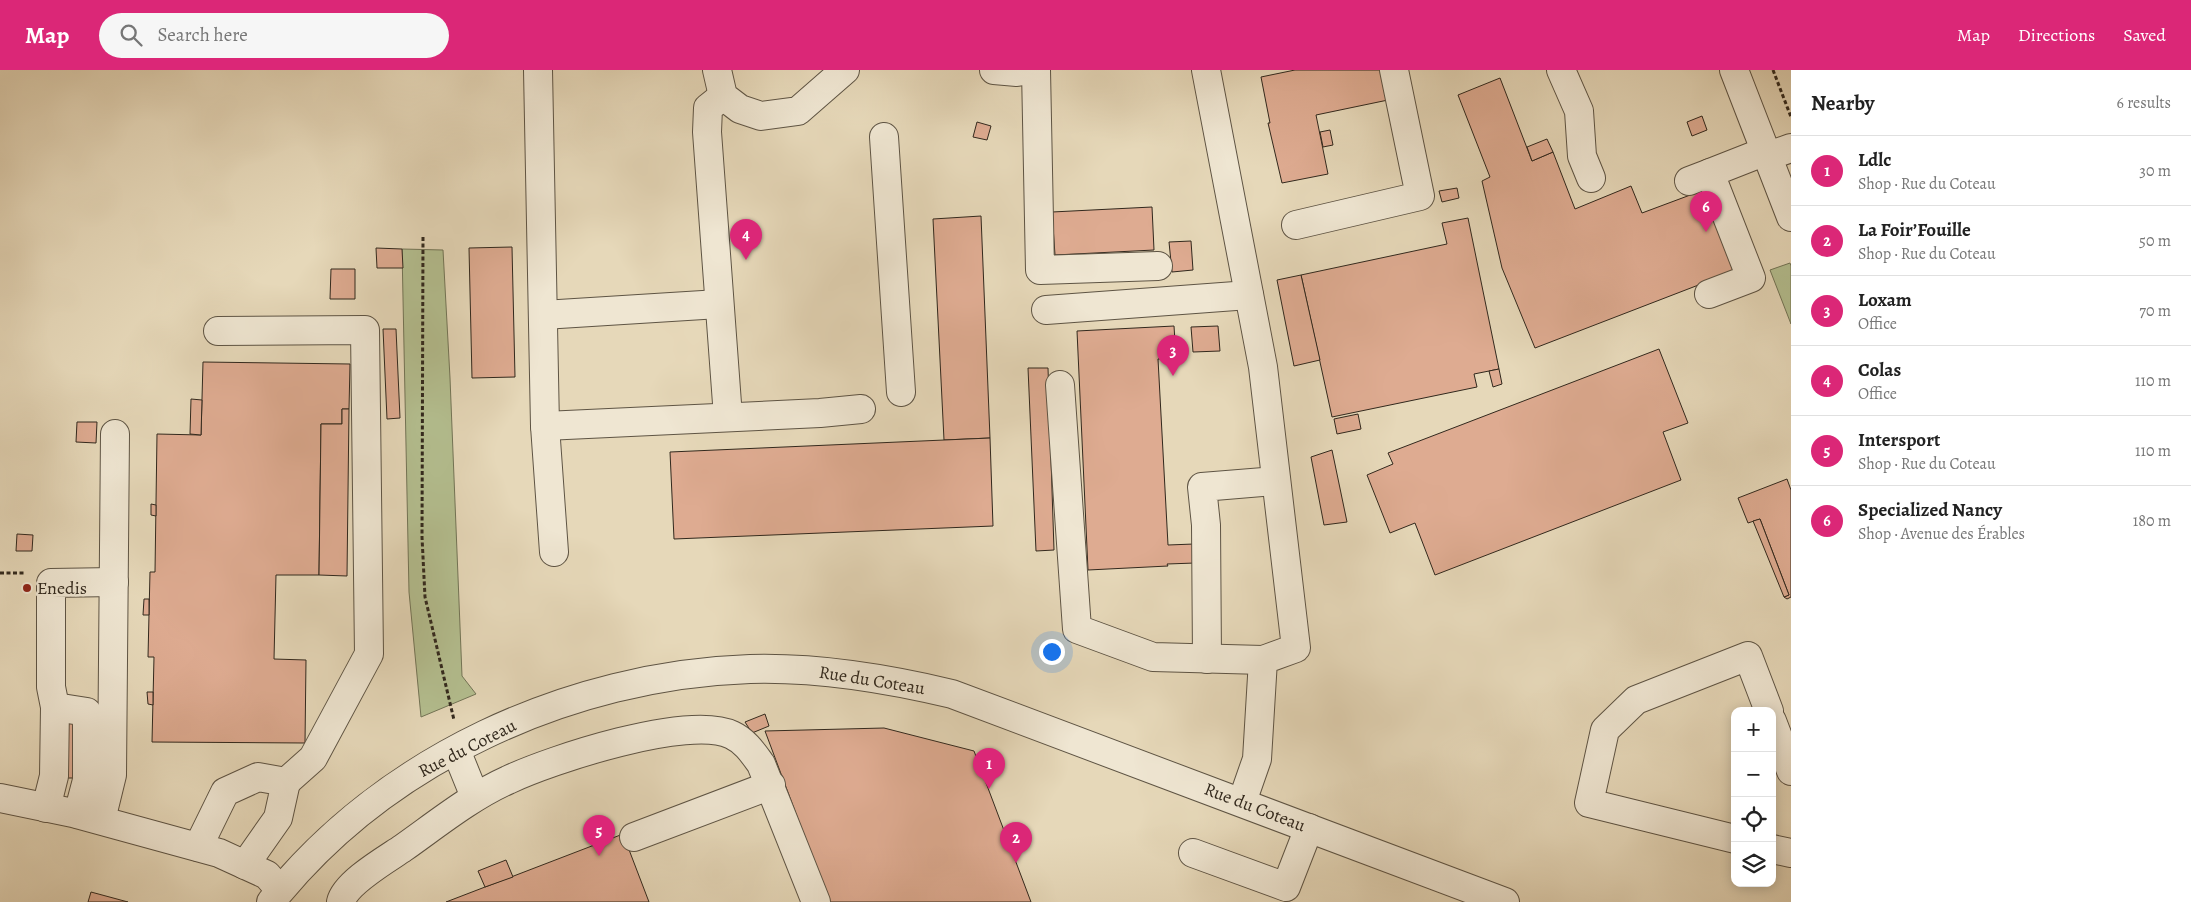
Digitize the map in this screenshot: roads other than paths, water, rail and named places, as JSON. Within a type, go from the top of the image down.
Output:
[{"type":"street","points":[[538,70],[545,426],[554,552]]},
{"type":"street","points":[[714,77],[740,109],[761,116],[798,111],[845,70]]},
{"type":"street","points":[[994,70],[1017,72],[1031,70]]},
{"type":"street","points":[[1036,70],[1040,270],[1158,266]]},
{"type":"street","points":[[1060,385],[1077,629],[1153,657],[1262,660],[1296,648],[1263,368],[1206,70]]},
{"type":"street","points":[[1296,224],[1420,196],[1394,70]]},
{"type":"street","points":[[1561,70],[1579,111],[1582,156],[1591,178]]},
{"type":"street","points":[[1734,70],[1775,152],[1791,217]]},
{"type":"street","points":[[714,77],[708,108],[707,132],[728,417]]},
{"type":"street","points":[[884,137],[901,392]]},
{"type":"street","points":[[1710,294],[1752,278],[1699,177],[1775,152]]},
{"type":"street","points":[[1046,310],[1249,295]]},
{"type":"street","points":[[543,316],[719,304]]},
{"type":"street","points":[[218,332],[365,330],[369,654],[313,758],[286,782],[278,818],[245,865]]},
{"type":"street","points":[[545,426],[861,409]]},
{"type":"street","points":[[90,817],[112,774],[115,434]]},
{"type":"street","points":[[1207,658],[1206,526],[1202,487],[1276,481]]},
{"type":"street","points":[[46,808],[54,776],[54,707],[51,688],[51,582],[114,582]]},
{"type":"street","points":[[1731,838],[1589,803],[1605,730],[1636,700],[1748,656],[1767,707]]},
{"type":"street","points":[[1242,802],[1257,759],[1262,660]]},
{"type":"street","name":"Rue du Coteau","points":[[275,896],[323,845],[373,803],[411,776],[456,750],[522,719],[606,690],[643,682],[709,672],[796,669],[868,676],[952,694],[1242,802],[1489,899]]},
{"type":"street","points":[[54,707],[87,712],[87,780],[90,817]]},
{"type":"street","points":[[341,902],[342,896],[361,877],[475,797],[508,780],[553,762],[658,734],[695,730],[731,734],[747,746],[761,764],[771,785],[816,902]]},
{"type":"street","points":[[1776,732],[1791,771]]},
{"type":"street","points":[[456,750],[475,797]]},
{"type":"street","points":[[198,846],[225,792],[258,777],[286,782]]},
{"type":"street","points":[[634,837],[771,785]]},
{"type":"street","points":[[0,798],[90,817],[219,852],[267,875],[275,896]]},
{"type":"street","points":[[1193,853],[1286,887],[1309,828]]},
{"type":"street","points":[[1776,849],[1791,853]]},
{"type":"place","name":"Specialized Nancy","points":[[1706,232]]},
{"type":"place","name":"Colas","points":[[746,260]]},
{"type":"place","name":"Loxam","points":[[1173,376]]},
{"type":"place","name":"Enedis","points":[[27,588]]},
{"type":"place","name":"Ldlc","points":[[989,789]]},
{"type":"place","name":"Intersport","points":[[599,856]]},
{"type":"place","name":"La Foir’Fouille","points":[[1016,863]]}]
